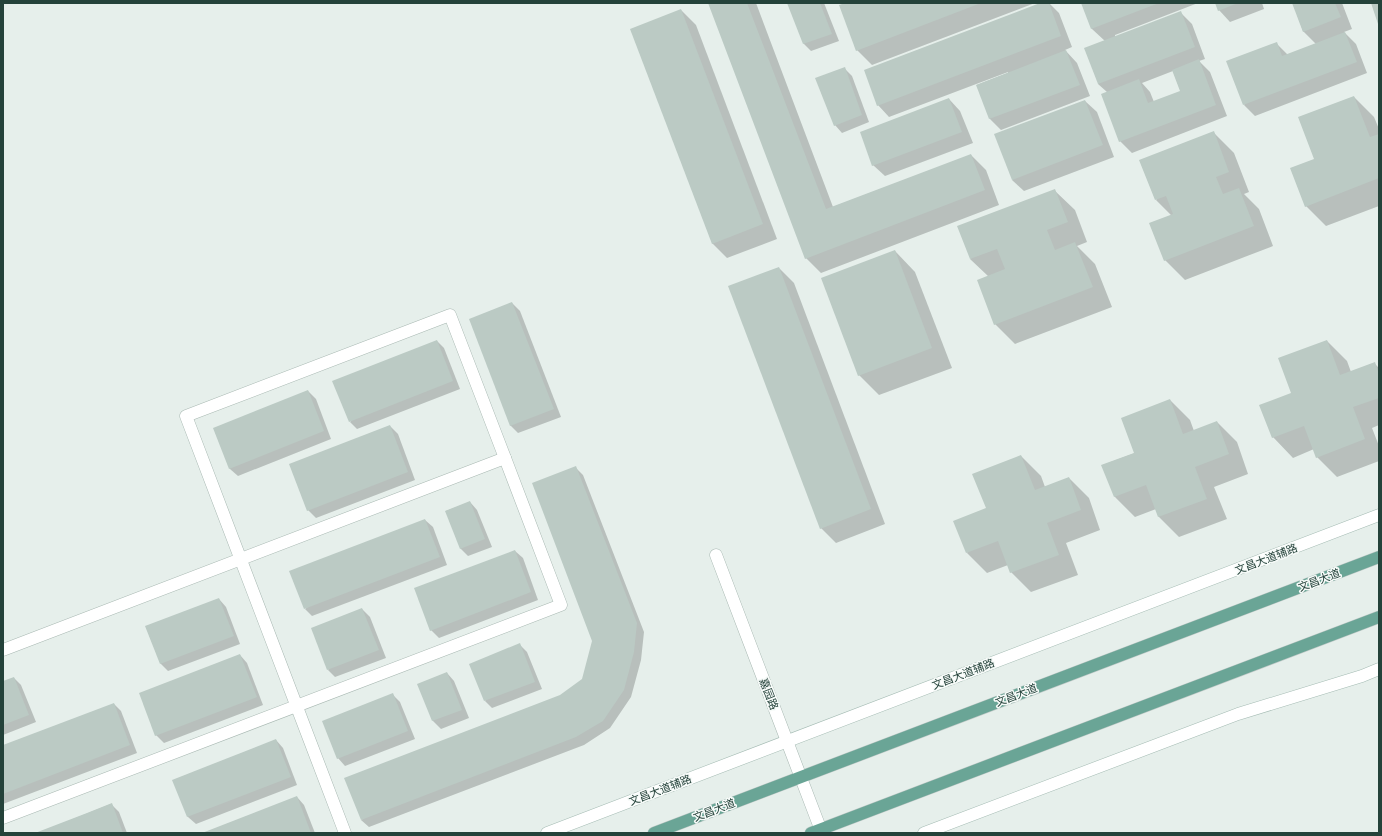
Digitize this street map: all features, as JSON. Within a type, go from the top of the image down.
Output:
[{"type":"main road","name":"文昌大道","points":[[654,833],[1379,557]]},
{"type":"main road","points":[[818,832],[1379,616]]},
{"type":"street","points":[[3,818],[297,706],[561,605],[450,315],[186,416],[297,706],[346,833]]},
{"type":"street","points":[[3,650],[505,458]]},
{"type":"street","name":"文昌大道辅路","points":[[547,833],[1379,515]]},
{"type":"street","name":"嘉园路","points":[[716,555],[800,777],[818,832]]},
{"type":"street","points":[[924,833],[1238,714],[1379,669]]},
{"type":"building","points":[[708,3],[747,3],[826,209],[971,154],[985,190],[805,259]]},
{"type":"building","points":[[787,3],[820,3],[832,34],[803,44]]},
{"type":"building","points":[[845,3],[981,3],[856,51],[839,5]]},
{"type":"building","points":[[1040,3],[1049,3],[1061,36],[877,106],[864,70]]},
{"type":"building","points":[[1081,3],[1159,3],[1091,29]]},
{"type":"building","points":[[1215,3],[1238,3],[1218,11]]},
{"type":"building","points":[[1292,3],[1335,3],[1341,17],[1303,32]]},
{"type":"building","points":[[1371,3],[1379,3],[1379,27]]},
{"type":"building","points":[[681,9],[763,224],[712,244],[630,29]]},
{"type":"building","points":[[1181,11],[1195,47],[1098,84],[1084,48]]},
{"type":"building","points":[[1345,32],[1357,62],[1243,105],[1226,61],[1277,42],[1282,56]]},
{"type":"building","points":[[1066,50],[1080,85],[989,119],[976,85]]},
{"type":"building","points":[[1199,59],[1216,105],[1119,142],[1101,94],[1139,79],[1148,103],[1180,91],[1172,70]]},
{"type":"building","points":[[845,67],[862,115],[834,126],[815,78]]},
{"type":"building","points":[[1354,96],[1370,137],[1379,134],[1379,178],[1305,207],[1290,168],[1314,159],[1298,117]]},
{"type":"building","points":[[949,98],[962,132],[872,166],[860,132]]},
{"type":"building","points":[[1085,100],[1103,145],[1012,180],[994,134]]},
{"type":"building","points":[[1214,131],[1229,172],[1216,177],[1223,194],[1239,188],[1254,226],[1164,261],[1149,223],[1173,214],[1166,196],[1155,200],[1139,160]]},
{"type":"building","points":[[1055,189],[1068,222],[1047,230],[1055,250],[1075,242],[1093,287],[994,325],[977,280],[1005,269],[997,249],[970,259],[957,226]]},
{"type":"building","points":[[895,250],[932,348],[858,376],[821,278]]},
{"type":"building","points":[[779,267],[871,509],[820,529],[728,286]]},
{"type":"building","points":[[512,302],[554,409],[510,426],[469,319]]},
{"type":"building","points":[[437,340],[453,381],[349,422],[332,381]]},
{"type":"building","points":[[1327,340],[1340,375],[1375,362],[1379,374],[1379,398],[1353,407],[1365,439],[1316,458],[1304,426],[1272,438],[1259,405],[1291,393],[1278,358]]},
{"type":"building","points":[[308,390],[324,431],[229,469],[213,428]]},
{"type":"building","points":[[1170,399],[1183,434],[1217,421],[1229,454],[1195,467],[1207,499],[1158,517],[1146,485],[1114,497],[1101,465],[1134,453],[1121,418]]},
{"type":"building","points":[[390,425],[408,472],[307,511],[289,464]]},
{"type":"building","points":[[1021,455],[1035,490],[1069,477],[1081,510],[1047,523],[1059,555],[1010,573],[998,541],[966,553],[953,521],[986,508],[972,474]]},
{"type":"building","points":[[576,466],[637,623],[634,652],[624,690],[603,721],[576,737],[361,820],[344,778],[560,695],[582,679],[592,641],[532,483]]},
{"type":"building","points":[[470,501],[485,539],[460,549],[445,511]]},
{"type":"building","points":[[425,519],[440,557],[304,609],[289,571]]},
{"type":"building","points":[[515,550],[531,592],[430,631],[414,588]]},
{"type":"building","points":[[219,598],[234,636],[160,664],[145,626]]},
{"type":"building","points":[[362,608],[379,650],[327,670],[311,628]]},
{"type":"building","points":[[520,643],[535,682],[484,701],[469,664]]},
{"type":"building","points":[[240,654],[257,697],[155,736],[139,693]]},
{"type":"building","points":[[447,672],[462,710],[432,721],[417,684]]},
{"type":"building","points":[[14,677],[29,715],[3,725],[3,681]]},
{"type":"building","points":[[393,693],[408,731],[337,759],[322,721]]},
{"type":"building","points":[[114,703],[130,745],[3,794],[3,745]]},
{"type":"building","points":[[276,739],[291,777],[187,817],[172,780]]},
{"type":"building","points":[[297,796],[311,833],[202,833]]},
{"type":"building","points":[[112,803],[123,833],[35,833],[87,813]]}]
